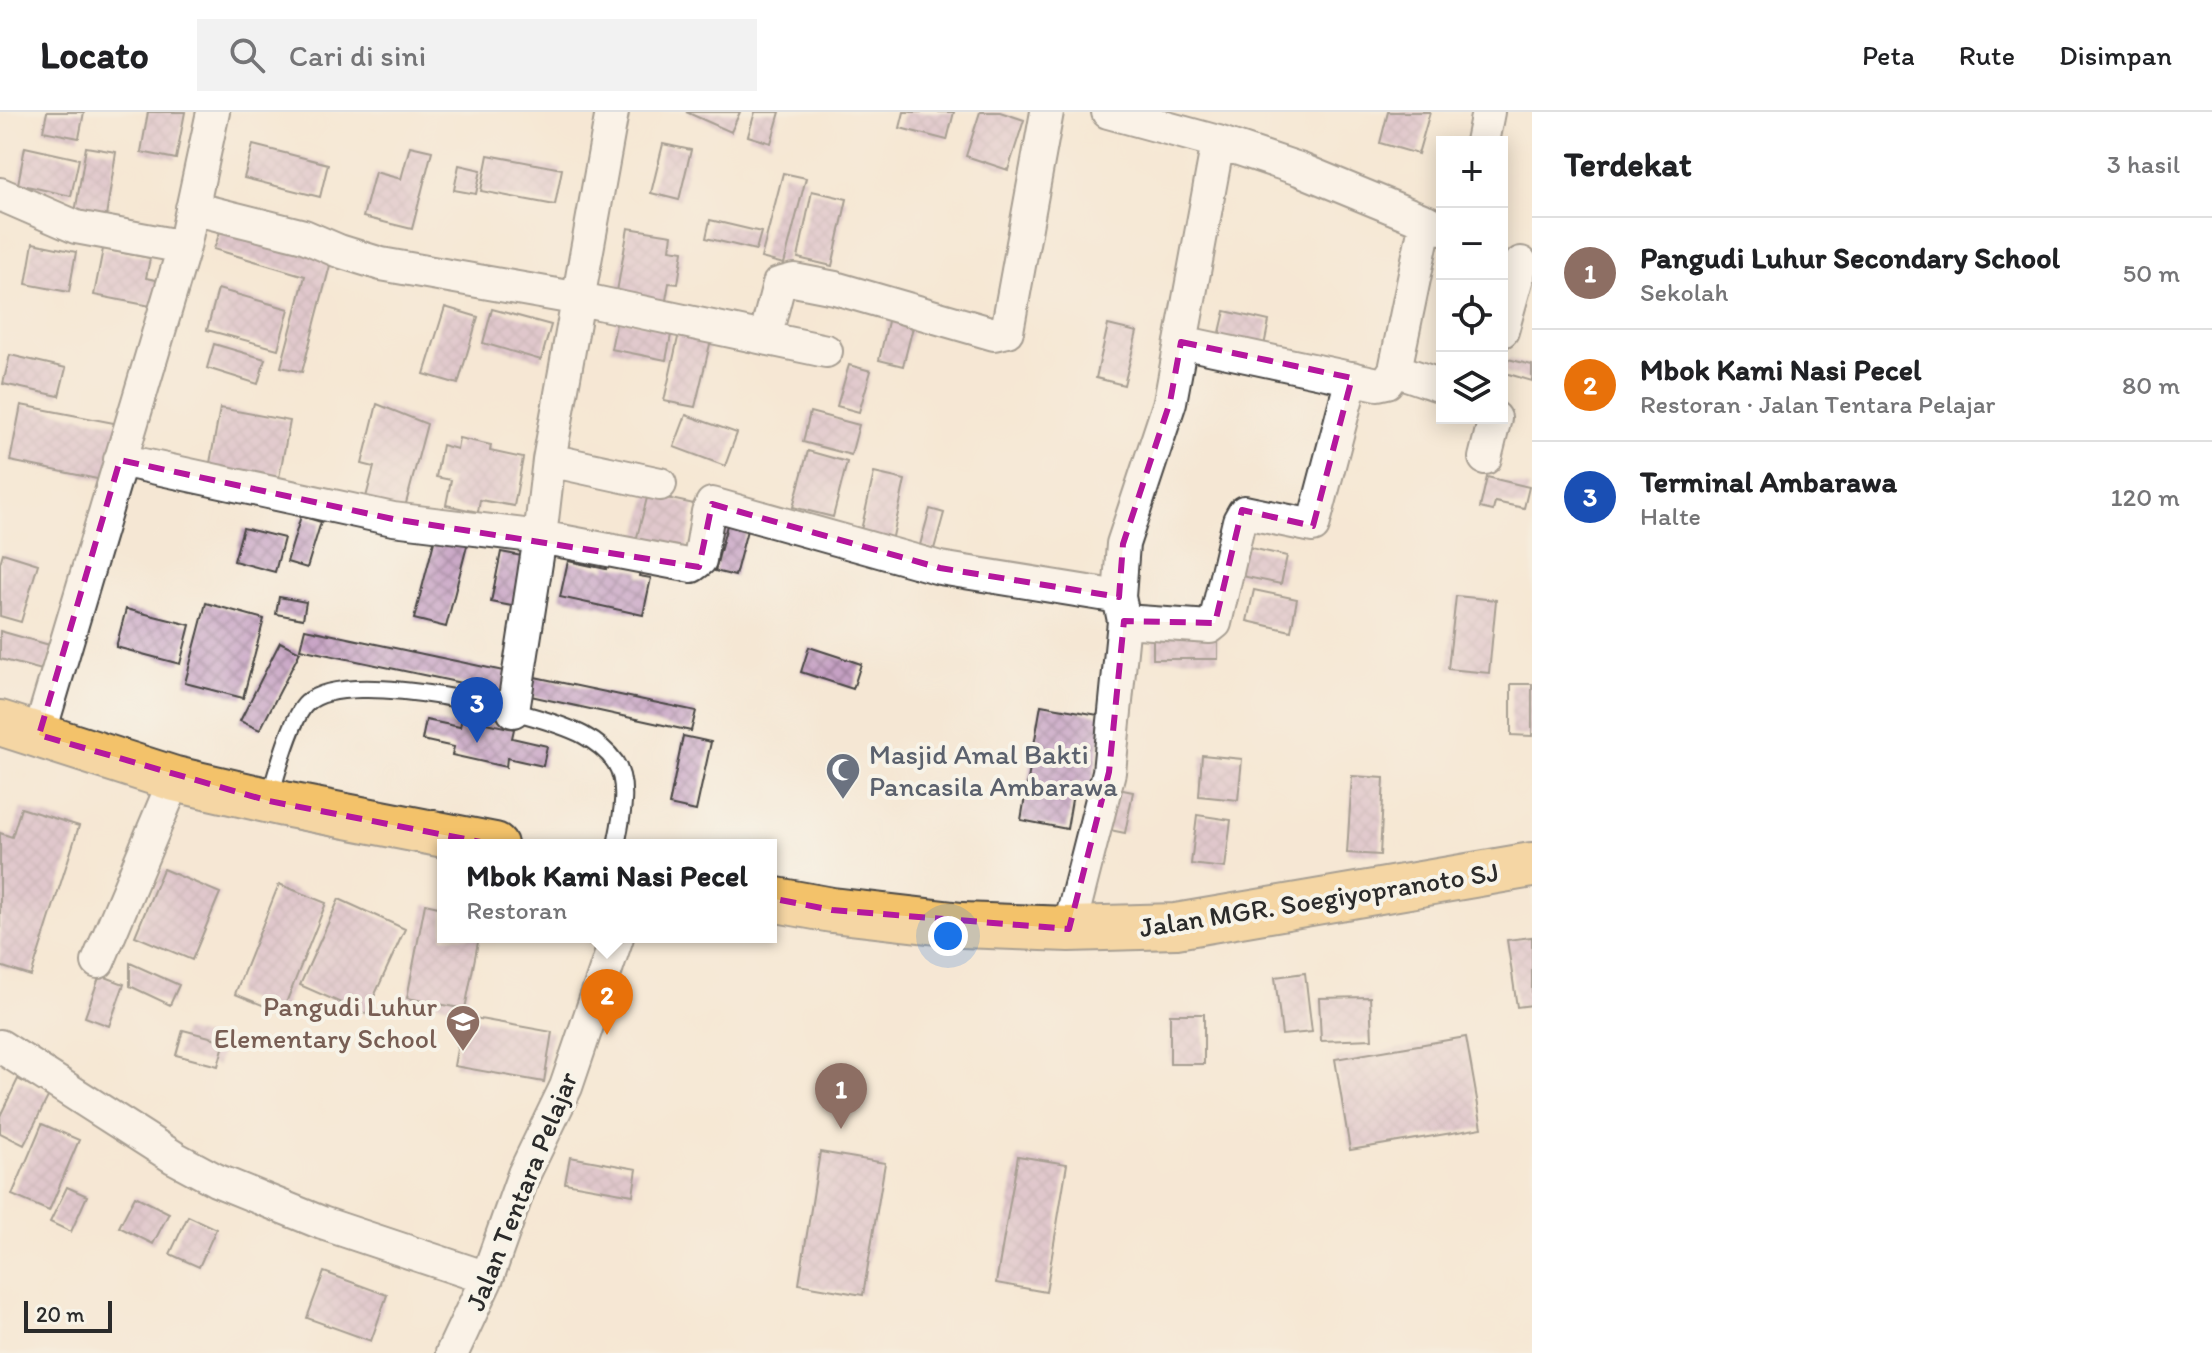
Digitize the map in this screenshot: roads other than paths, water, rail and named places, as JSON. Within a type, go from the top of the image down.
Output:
[{"type":"main road","points":[[20,729],[175,779],[269,801],[464,839]]},
{"type":"main road","name":"Jalan MGR. Soegiyopranoto SJ","points":[[777,900],[832,910],[962,925],[1069,929],[1176,926],[1532,865]]},
{"type":"street","points":[[20,729],[120,460],[184,247],[213,112]]},
{"type":"street","points":[[513,711],[549,460],[612,112]]},
{"type":"street","points":[[765,338],[779,284],[794,280],[835,288],[994,334],[1007,331],[1047,112]]},
{"type":"street","points":[[1483,136],[1488,112]]},
{"type":"street","points":[[1119,114],[1299,169],[1434,224],[1395,370],[1387,382],[1378,384],[1181,342]]},
{"type":"street","points":[[1069,929],[1109,772],[1122,609],[1123,544],[1170,402],[1218,142]]},
{"type":"street","points":[[0,194],[76,227],[184,247]]},
{"type":"street","points":[[192,208],[304,236],[381,264],[580,299],[826,351]]},
{"type":"street","points":[[1508,305],[1518,262]]},
{"type":"street","points":[[1395,370],[1436,384]]},
{"type":"street","points":[[120,460],[393,519],[540,537],[692,566],[700,560],[712,504],[940,568],[1210,627],[1215,623],[1239,521],[1244,512],[1313,526],[1352,378]]},
{"type":"street","points":[[1485,458],[1494,424]]},
{"type":"street","points":[[549,460],[660,484]]},
{"type":"street","points":[[98,962],[175,779]]},
{"type":"street","name":"Jalan Tentara Pelajar","points":[[452,1353],[487,1278],[524,1174],[566,1087],[615,943]]},
{"type":"street","points":[[0,1046],[175,1158],[216,1180],[322,1223],[487,1278]]},
{"type":"lane","points":[[269,801],[280,762],[305,704],[326,692],[385,688],[513,711],[552,722],[605,748],[618,766],[622,791],[617,839]]},
{"type":"place","name":"Terminal Ambarawa","points":[[477,743]]},
{"type":"place","name":"Masjid Amal Bakti Pancasila Ambarawa","points":[[843,801]]},
{"type":"place","name":"Mbok Kami Nasi Pecel","points":[[607,1035]]},
{"type":"place","name":"Pangudi Luhur Elementary School","points":[[463,1053]]},
{"type":"place","name":"Pangudi Luhur Secondary School","points":[[841,1129]]}]
